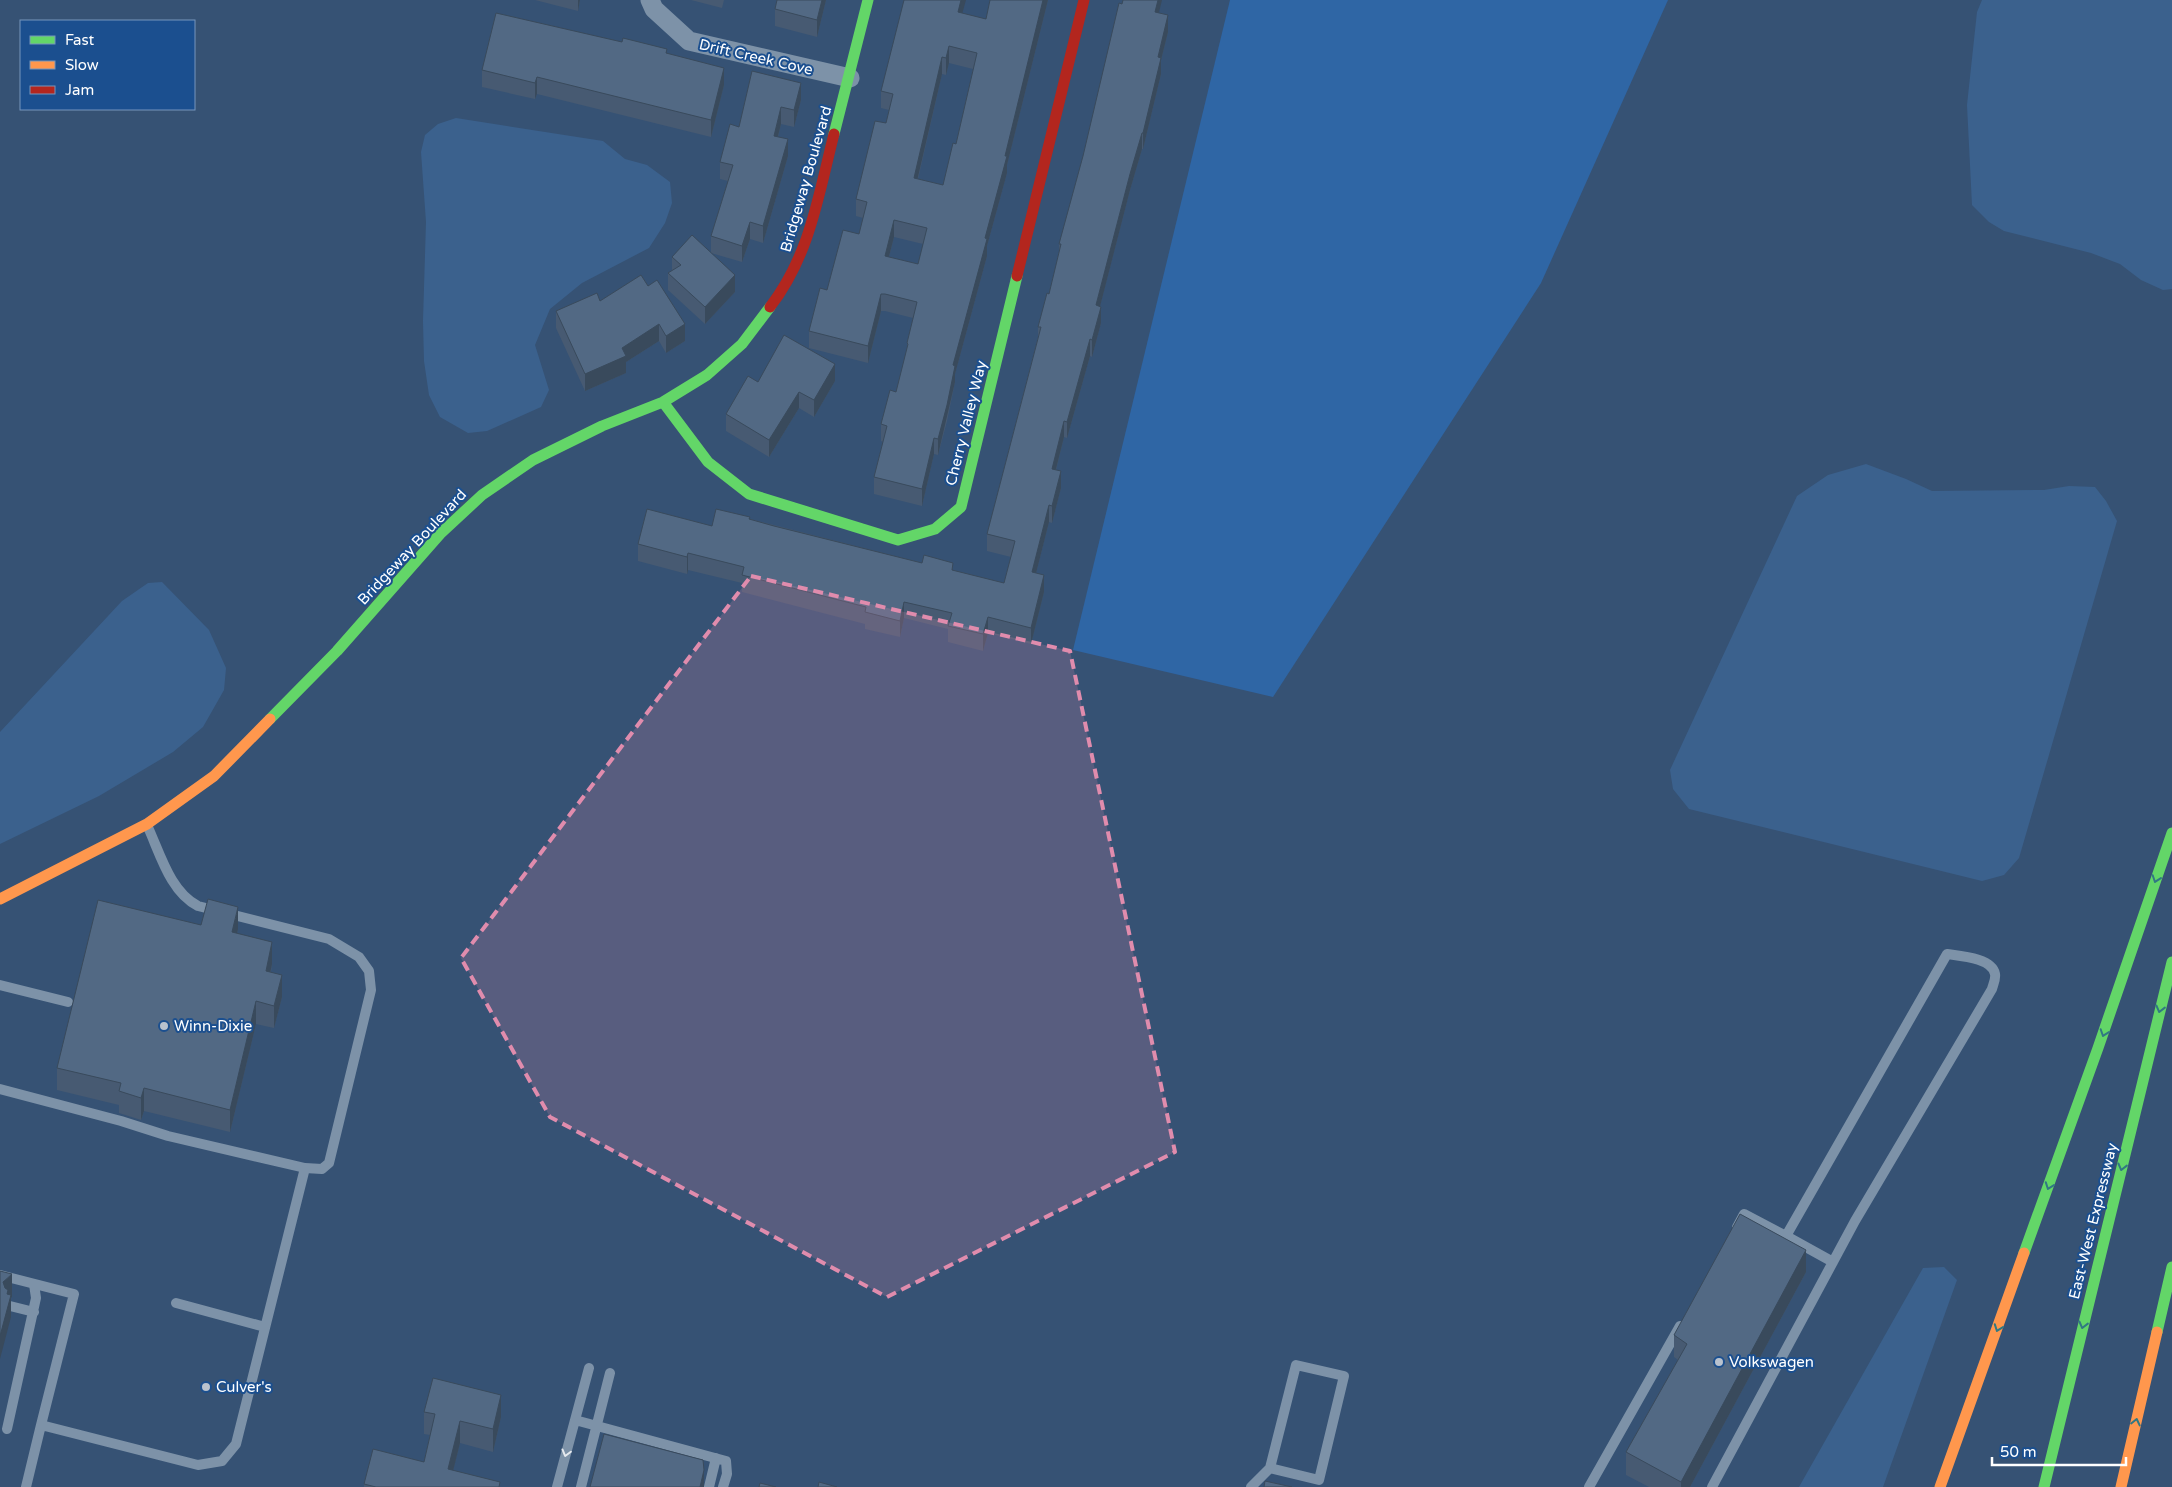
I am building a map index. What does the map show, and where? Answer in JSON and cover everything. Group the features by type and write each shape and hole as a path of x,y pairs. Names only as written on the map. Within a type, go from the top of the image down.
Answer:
{"main road":[{"name":"Bridgeway Boulevard","path":"0,899 146,824 214,776 337,651 440,534 482,494 533,460 602,426 663,402 707,374 742,344 793,274 807,241 850,78 868,0"},
{"name":"Cherry Valley Way","path":"663,402 708,462 749,494 898,540 935,529 961,507 1084,0"},
{"path":"1940,1487 2098,1048 2172,833"},
{"name":"East-West Expressway","path":"2044,1487 2172,962"},
{"path":"2121,1487 2172,1267"}],"street":[{"name":"Drift Creek Cove","path":"650,0 654,9 689,42 850,78"}],"lane":[{"path":"0,1089 121,1121 168,1136 305,1168 322,1169 329,1163 371,990 369,971 359,957 329,939 198,906 187,900 175,885 146,824"},
{"path":"1712,1487 1854,1221 1992,989 1996,976 1992,967 1976,958 1947,954 1786,1236"},
{"path":"0,985 68,1002"},
{"path":"41,1425 198,1465 222,1461 236,1444 305,1168"},
{"path":"1730,1240 1744,1214 1833,1262"},
{"path":"0,1275 74,1294 26,1487"},
{"path":"7,1429 34,1312 36,1298 34,1284"},
{"path":"176,1303 265,1327"},
{"path":"10,1306 34,1312"},
{"path":"1588,1487 1686,1316"},
{"path":"1251,1487 1270,1468 1296,1365 1344,1376 1319,1480 1270,1468"},
{"path":"557,1487 589,1368"},
{"path":"581,1487 610,1374"},
{"path":"575,1420 726,1461 727,1474 723,1487"},
{"path":"709,1487 716,1458"}],"highlighted area":[{"path":"751,576 1070,651 1175,1152 887,1297 550,1117 461,958"}],"shaded area":[{"path":"1230,0 1668,0 1541,283 1273,697 1073,650"},
{"path":"1982,0 2172,0 2172,289 2163,290 2141,280 2120,264 2091,253 2004,231 1989,222 1972,205 1967,105 1977,12"},
{"path":"456,118 603,141 625,159 647,165 670,182 672,203 665,223 649,248 582,283 550,309 535,345 549,390 541,407 487,431 468,433 440,417 429,395 424,361 423,321 426,222 421,152 425,135 438,124"},
{"path":"1866,464 1932,491 2044,490 2069,486 2095,487 2106,501 2117,521 2019,858 2004,875 1982,881 1689,809 1673,789 1670,770 1797,496 1828,475"},
{"path":"162,582 209,630 226,668 224,690 203,727 173,752 99,796 0,844 0,732 122,601 148,583"},
{"path":"1944,1267 1957,1280 1883,1487 1799,1487 1923,1268"}],"building":[{"path":"777,0 822,0 817,20 775,9"},
{"path":"904,0 961,0 958,12 986,19 990,0 1043,0 1005,156 1007,156 985,238 987,239 953,365 955,366 947,405 938,439 934,438 922,489 874,477 887,426 881,424 890,390 896,392 917,302 881,294 868,346 809,331 820,288 827,290 843,230 859,234 867,202 856,199 875,121 886,123 893,94 881,91","holes":["949,46 977,53 956,144 953,143 943,185 914,178 942,57 946,58","894,220 927,228 918,264 885,256"]},
{"path":"1123,0 1158,0 1155,12 1168,15 1158,57 1161,58 1143,133 1130,174 1096,305 1101,307 1067,422 1064,421 1052,469 1061,471 1052,506 1049,505 1032,572 1044,575 1031,628 988,617 983,634 948,626 952,613 904,602 900,621 865,612 866,607 742,575 744,567 688,553 687,557 638,544 647,509 712,526 716,509 750,517 749,519 774,526 922,563 924,555 953,563 952,570 1004,583 1015,541 987,534 1041,327 1038,327 1047,293 1049,294 1061,244 1059,244 1083,156 1119,3 1122,4"},
{"path":"496,13 622,42 623,38 667,49 666,53 724,68 711,120 537,77 535,83 482,70"},
{"path":"752,71 801,83 794,110 781,107 774,136 788,139 763,226 750,222 742,246 711,236 733,165 720,162 730,124 739,127"},
{"path":"692,235 735,275 705,307 668,273 681,265 672,257"},
{"path":"641,275 648,286 657,280 685,324 666,336 659,324 622,348 626,356 585,374 556,311 597,293 600,301"},
{"path":"784,335 835,364 814,400 799,392 769,440 726,414 748,376 758,382"},
{"name":"Winn-Dixie","path":"208,899 238,907 232,932 272,942 266,971 282,975 274,1006 256,1001 230,1110 144,1088 141,1098 119,1091 121,1083 57,1068 98,900 201,925"},
{"name":"Volkswagen","path":"1740,1214 1806,1250 1681,1482 1626,1452 1687,1344 1674,1335"},
{"path":"0,1271 12,1274 3,1282 8,1290 7,1294 11,1295 0,1336"},
{"path":"433,1378 501,1395 493,1429 460,1421 448,1469 500,1482 499,1487 376,1487 364,1484 373,1449 424,1462 435,1414 424,1412"},
{"path":"604,1434 703,1460 704,1470 700,1487 590,1487"},
{"path":"1265,1481 1292,1487 1264,1487"},
{"path":"819,1482 837,1487 818,1487"},
{"path":"760,1483 776,1487 759,1487"}],"traffic: fast":[{"path":"834,134 868,0"},
{"path":"663,402 708,462 749,494 898,540 935,529 961,507 1017,276"},
{"path":"270,719 337,651 440,534 482,495 533,460 602,426 663,402 707,375 742,344 770,307"},
{"path":"2024,1253 2098,1048 2172,833"},
{"path":"2044,1487 2172,962"},
{"path":"2157,1332 2172,1267"}],"traffic: slow":[{"path":"0,899 147,824 214,776 270,719"},
{"path":"1940,1487 2024,1253"},
{"path":"2121,1487 2157,1332"}],"traffic: jam":[{"path":"1017,276 1084,0"},
{"path":"770,307 784,287 804,246 834,134"}],"place":[{"name":"Winn-Dixie","path":"164,1026"},
{"name":"Volkswagen","path":"1719,1362"},
{"name":"Culver's","path":"206,1387"}]}
